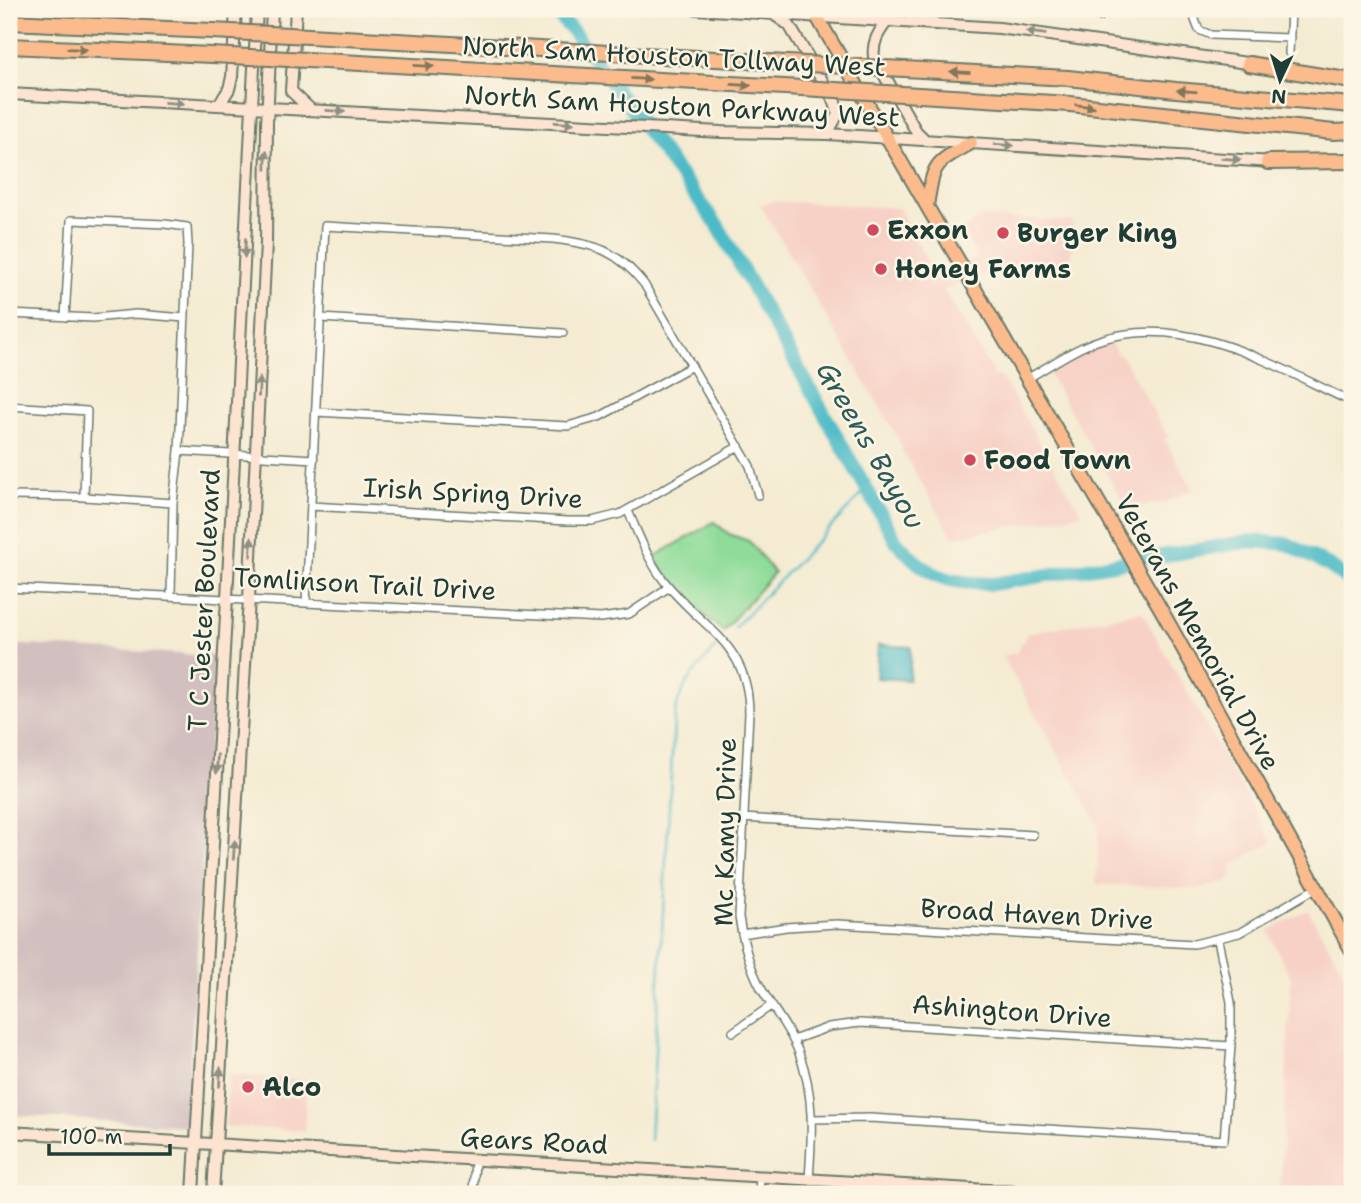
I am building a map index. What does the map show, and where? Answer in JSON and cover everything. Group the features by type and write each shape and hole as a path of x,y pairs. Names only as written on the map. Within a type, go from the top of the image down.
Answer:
{"highway":[{"name":"North Sam Houston Tollway West","path":"9,22 1068,78 1352,105"},
{"name":"North Sam Houston Tollway West","path":"9,46 307,60 1070,104 1334,132 1352,131"},
{"path":"1249,64 1352,81"},
{"name":"North Sam Houston Tollway West","path":"1334,132 1352,139"},
{"path":"1268,162 1352,164"}],"main road":[{"path":"219,105 229,89 232,77 236,9"},
{"name":"T C Jester Boulevard","path":"192,1194 205,1002 257,9"},
{"name":"T C Jester Boulevard","path":"213,1194 249,599 272,9"},
{"path":"296,9 290,91 311,110"},
{"path":"696,9 815,12 1011,29 1249,64 1352,75"},
{"name":"Veterans Memorial Drive","path":"815,12 1145,583 1352,951"},
{"path":"772,13 789,25 835,102 838,114 827,134"},
{"path":"889,19 879,31 873,47 874,57 916,131 925,140"},
{"name":"North Sam Houston Parkway West","path":"9,94 721,132 827,134 1268,162"},
{"path":"927,206 936,166 944,158 971,143"},
{"path":"242,317 262,318"},
{"path":"214,822 236,823"},
{"path":"205,1002 225,1003"},
{"name":"Gears Road","path":"9,1132 1056,1194"}],"street":[{"path":"1195,9 1199,30 1212,35 1290,38"},
{"path":"1289,53 1291,9"},
{"path":"65,317 71,220 187,227 171,595"},
{"path":"306,602 325,226 553,239 585,243 608,251 627,264 643,284 739,446 755,476 758,495"},
{"path":"9,314 93,318 136,314 185,318"},
{"path":"321,317 563,333"},
{"path":"1027,379 1100,339 1150,332 1224,344 1352,402"},
{"path":"316,412 568,426 599,418 692,366"},
{"path":"9,406 87,411 84,497"},
{"name":"Irish Spring Drive","path":"311,506 567,522 607,519 628,511 739,446"},
{"path":"179,451 314,459"},
{"path":"9,496 84,497 173,503"},
{"name":"Mc Kamy Drive","path":"628,511 651,562 669,587 724,640 745,677 749,713 738,897 742,934 752,969 793,1040 808,1084 812,1119 809,1180"},
{"name":"Tomlinson Trail Drive","path":"9,588 601,618 629,614 669,587"},
{"path":"743,818 1033,835"},
{"name":"Broad Haven Drive","path":"742,934 807,924 837,923 1186,944 1218,940 1240,933 1316,888"},
{"path":"812,1119 884,1119 1224,1140 1231,1046 1231,1002 1218,940"},
{"path":"733,1032 772,1005"},
{"name":"Ashington Drive","path":"793,1040 829,1027 860,1023 1231,1046"},
{"path":"473,1194 475,1160"},
{"path":"759,1194 760,1177"}],"shaded area":[{"path":"775,201 899,208 936,278 977,258 963,230 980,217 1073,221 1071,258 1061,263 1060,269 1000,268 944,290 994,375 1002,378 1082,514 953,537 903,452 897,436 760,205"},
{"path":"1111,341 1168,437 1164,439 1193,489 1167,502 1127,509 1047,371 1091,346"},
{"path":"1142,612 1272,842 1233,865 1231,880 1199,889 1096,884 1099,826 1002,656 1017,653 1027,633"},
{"path":"9,644 215,656 186,1126 9,1115"},
{"path":"1308,910 1352,986 1352,1194 1280,1194 1291,978 1268,931"},
{"path":"229,1075 307,1080 304,1131 225,1126"}],"green space":[{"path":"714,522 729,534 749,541 774,573 723,631 686,600 654,557"}],"water":[{"path":"878,645 911,647 909,680 876,678"}],"waterway":[{"name":"Greens Bayou","path":"552,9 572,30 718,226 896,541 928,571 949,580 993,584 1250,541 1288,544 1331,567 1352,584"},
{"path":"734,628 866,490"},
{"path":"650,1140 674,721 683,689 716,647"}],"place":[{"name":"Exxon","path":"873,230"},
{"name":"Burger King","path":"1003,233"},
{"name":"Honey Farms","path":"881,269"},
{"name":"Food Town","path":"970,460"},
{"name":"Alco","path":"248,1087"}]}
